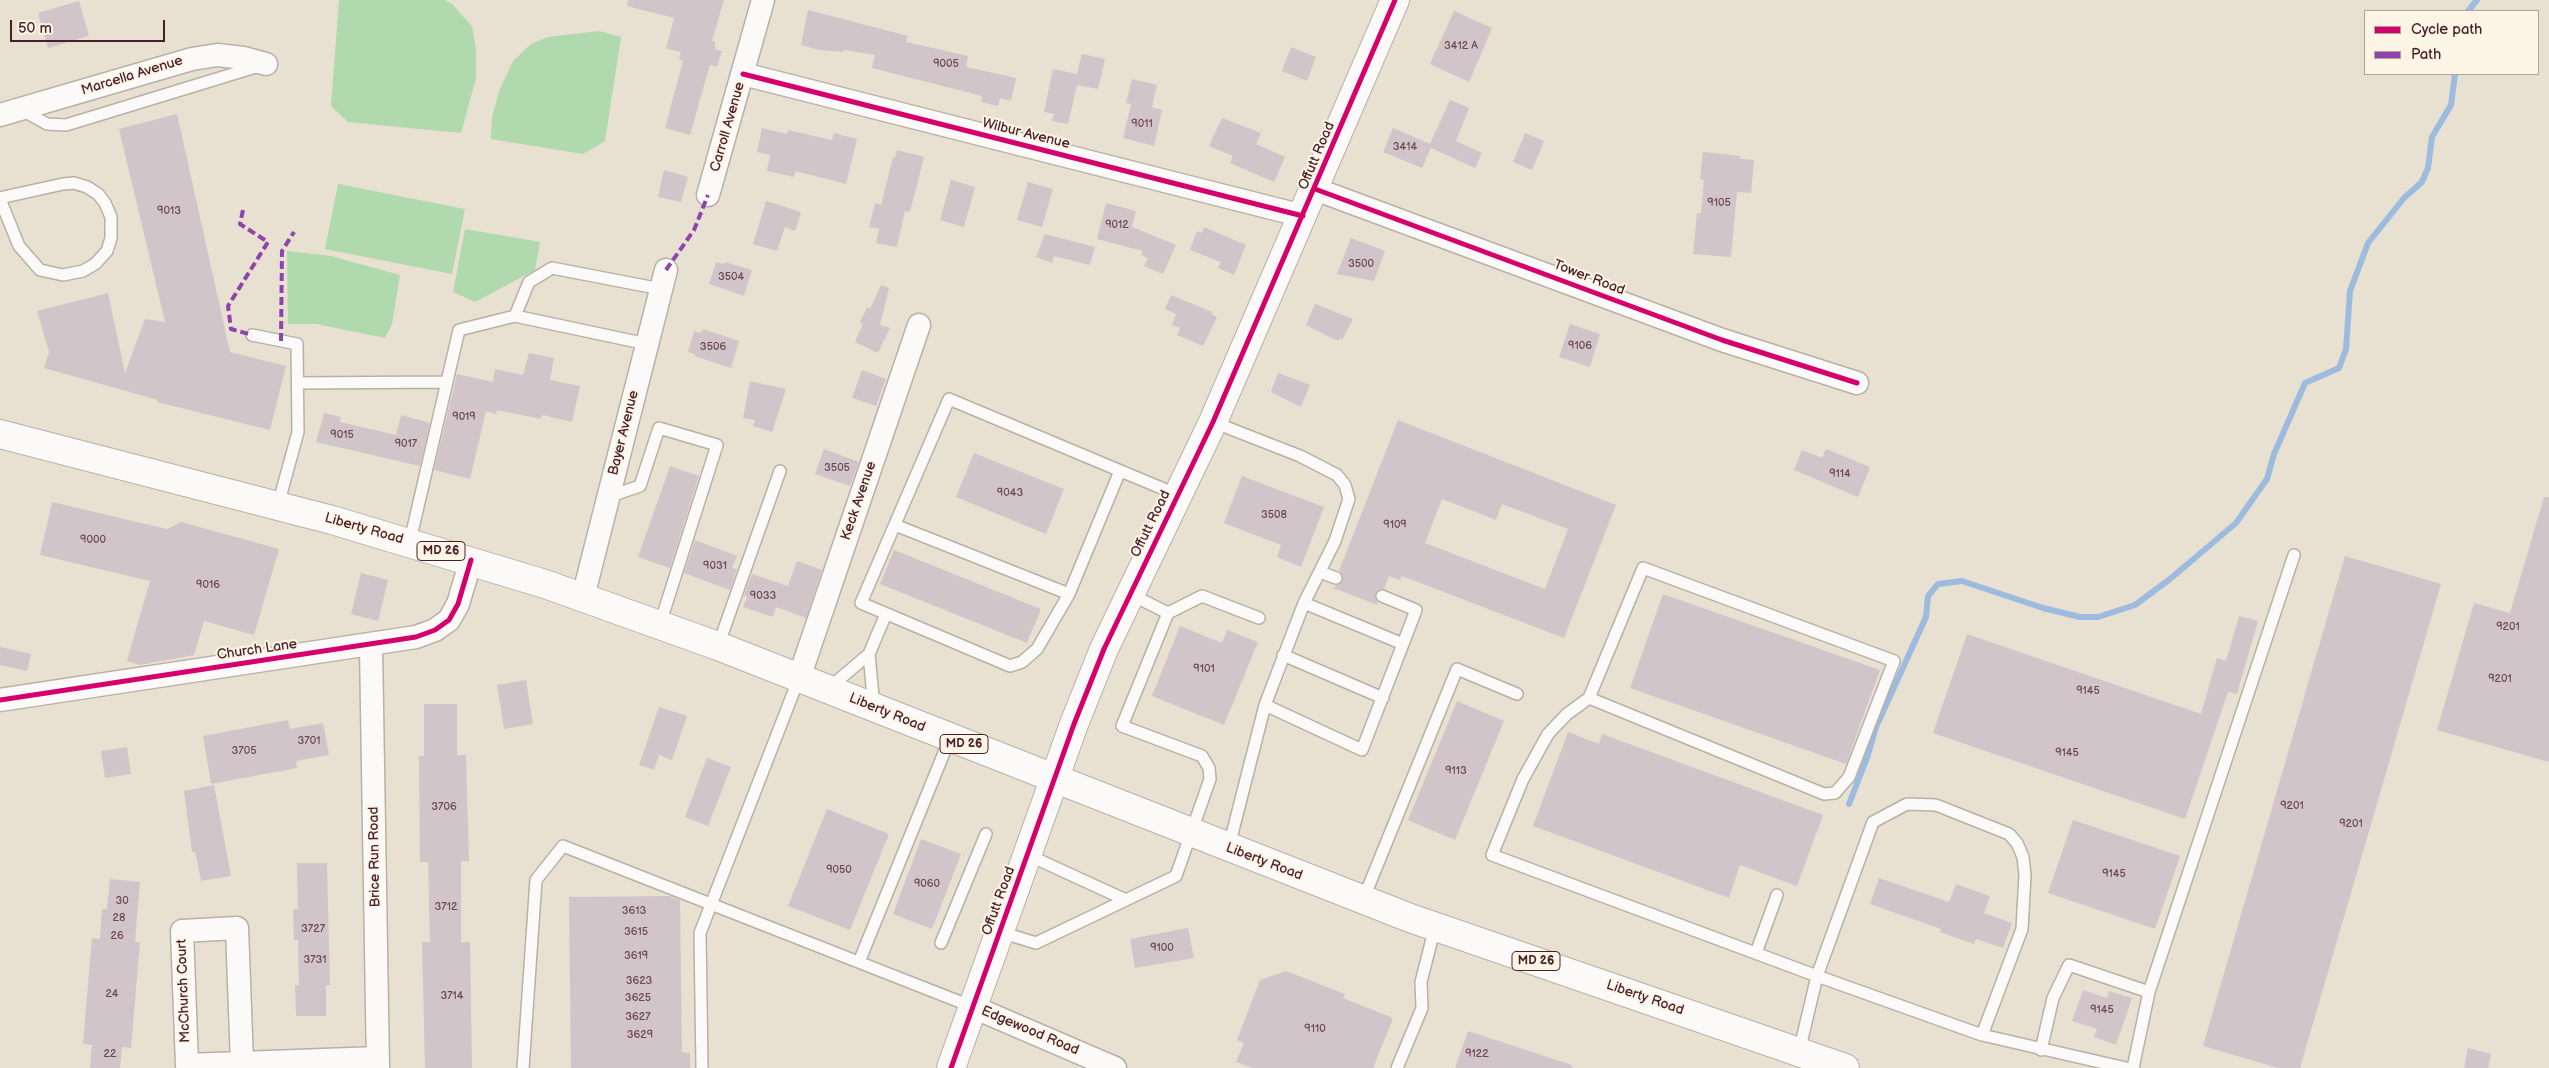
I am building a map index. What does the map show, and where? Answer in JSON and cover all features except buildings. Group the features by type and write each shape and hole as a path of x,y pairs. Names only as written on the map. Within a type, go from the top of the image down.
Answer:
{"main road":[{"name":"Offutt Road","path":"951,1068 1080,707 1130,594 1213,422 1395,0"},
{"name":"Liberty Road","path":"0,434 278,505 410,541 583,597 718,646 1055,780 1435,927 1845,1068"}],"street":[{"name":"Carroll Avenue","path":"708,195 763,0"},
{"name":"Marcella Avenue","path":"10,112 192,59 217,55 244,58 266,64"},
{"name":"Wilbur Avenue","path":"743,74 1303,216"},
{"name":"Tower Road","path":"1315,189 1722,340 1857,383"},
{"name":"Bayer Avenue","path":"583,597 664,279"},
{"name":"Keck Avenue","path":"800,678 919,325"},
{"name":"Church Lane","path":"0,700 416,638 435,630 449,620 458,604 471,560"},
{"name":"Brice Run Road","path":"371,646 378,1063"},
{"name":"McChurch Court","path":"242,1063 237,928 182,931 187,1065 378,1063"},
{"name":"Edgewood Road","path":"973,1007 1115,1068"}],"lane":[{"path":"74,183 86,187 106,204 111,217 112,228 107,251 95,264 63,276 53,275 40,270 18,246 0,198 63,184 74,183"},
{"path":"515,316 529,282 552,268 664,279"},
{"path":"410,541 459,330 515,316 647,344"},
{"path":"252,335 297,344 298,432 278,505"},
{"path":"298,383 447,382"},
{"path":"1120,471 1069,594 1030,658 1010,666 862,603 948,399 1178,495"},
{"path":"1213,422 1300,456 1337,475 1345,485 1349,499 1335,541 1304,603 1265,705 1229,848"},
{"path":"608,497 640,486 659,428 718,445 660,624"},
{"path":"718,646 780,471"},
{"path":"895,525 1069,594"},
{"path":"2133,1068 2149,992 2294,555"},
{"path":"1589,698 1777,777 1824,794 1835,793 1849,777 1894,661 1644,568 1589,698 1567,714 1548,734 1523,779 1492,855 1817,976 1982,1035 2126,1068"},
{"path":"1320,572 1336,578"},
{"path":"1130,594 1168,613"},
{"path":"1000,932 1036,943 1176,876 1210,780 1210,768 1202,756 1122,726 1168,613 1202,596 1259,618"},
{"path":"1265,705 1362,750 1416,610 1382,596"},
{"path":"1304,603 1403,644"},
{"path":"828,689 869,654 886,614"},
{"path":"869,654 874,708"},
{"path":"1283,655 1383,698"},
{"path":"1363,900 1457,669 1516,694"},
{"path":"702,1068 700,933 800,678"},
{"path":"859,962 950,738"},
{"path":"1799,1052 1817,976 1873,822 1884,814 1907,804 1936,805 2009,834 2018,843 2025,875 2022,929 1982,1035"},
{"path":"941,943 986,834"},
{"path":"523,1068 536,880 564,846 973,1007"},
{"path":"1028,855 1126,900"},
{"path":"1756,953 1777,895"},
{"path":"1398,1068 1422,1008 1421,982 1435,927"},
{"path":"2041,1050 2053,998 2069,965 2149,992"}],"green space":[{"path":"339,0 445,0 452,4 472,26 476,49 476,78 461,133 348,122 331,106"},
{"path":"599,31 621,37 605,141 583,154 491,139 492,117 500,89 513,61 531,44 548,37"},
{"path":"338,184 465,209 452,274 325,249"},
{"path":"465,229 540,242 535,270 475,302 453,292"},
{"path":"287,251 331,256 400,275 392,324 385,338 316,324 288,324"}],"waterway":[{"path":"2469,10 2477,0"},
{"path":"1849,804 1867,758 1876,727 1926,617 1928,596 1938,584 1962,581 2043,608 2080,617 2098,617 2135,605 2170,579 2236,523 2267,479 2274,454 2305,383 2339,368 2346,349 2350,291 2368,243 2404,198 2422,182 2428,168 2432,137 2451,105 2455,75"}],"marked path":[{"path":"666,270 694,230 708,195"},
{"path":"243,210 240,224 268,242 228,306 231,329 252,335"},
{"path":"281,341 282,251 294,232"}],"cycle path":[{"path":"951,1068 1074,724 1104,649 1213,422 1395,0"},
{"path":"743,74 1303,216"},
{"path":"1315,189 1722,340 1857,383"},
{"path":"0,700 416,637 435,630 449,620 458,604 471,560"}]}
